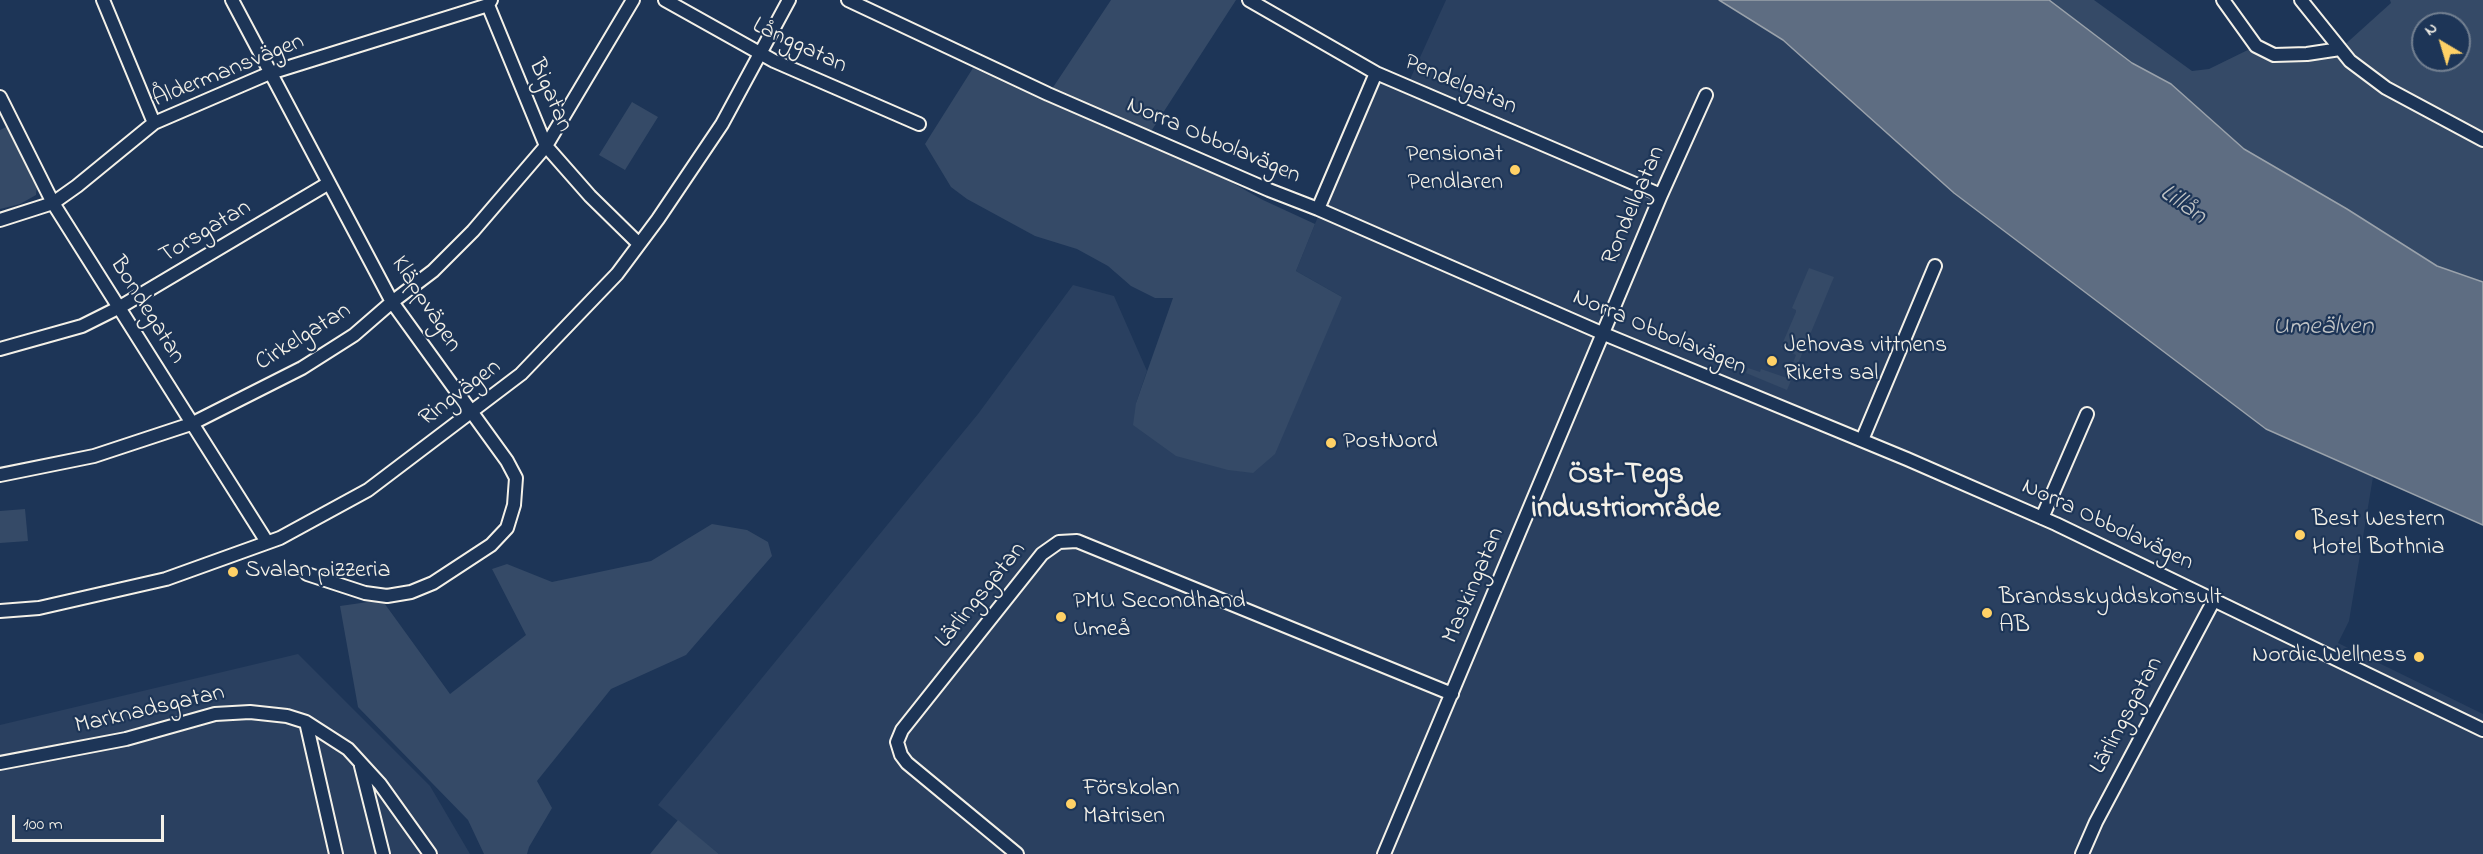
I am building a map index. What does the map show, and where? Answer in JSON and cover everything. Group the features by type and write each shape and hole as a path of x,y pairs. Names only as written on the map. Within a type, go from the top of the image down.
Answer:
{"street":[{"path":"103,0 154,123"},
{"name":"Kläppvägen","path":"232,0 392,302 507,460 516,478 514,505 507,528 490,545 433,583 387,596 365,592 307,574"},
{"name":"Cirkelgatan","path":"0,475 94,456 191,424 302,368 354,335 433,271 465,239 546,146 633,0"},
{"name":"Långgatan","path":"665,0 760,54 919,124"},
{"name":"Ringvägen","path":"0,611 39,608 166,579 280,538 368,490 521,374 617,274 639,244 722,124 789,0"},
{"name":"Norra Obbolavägen","path":"848,0 1048,94 1269,190 2042,518 2483,730"},
{"name":"Pendelgatan","path":"1249,0 1376,73 1661,195"},
{"path":"2223,0 2256,46 2274,55 2340,50"},
{"path":"2301,0 2350,61 2386,88 2483,140"},
{"name":"Åldermansvägen","path":"0,220 53,202 77,186 154,123 270,73 490,3"},
{"name":"Bigatan","path":"490,3 546,146 590,196 639,244"},
{"path":"1318,209 1376,73"},
{"name":"Rondellgatan","path":"1604,334 1661,195 1706,95"},
{"name":"Bondegatan","path":"0,97 53,202 267,542"},
{"name":"Torsgatan","path":"0,349 82,326 120,308 329,183"},
{"path":"1862,440 1935,266"},
{"name":"Maskingatan","path":"1384,854 1604,334"},
{"path":"2042,518 2087,414"},
{"name":"Lärlingsgatan","path":"1017,854 907,762 901,755 897,742 902,730 1035,564 1050,547 1059,542 1077,541 1452,694"},
{"name":"Lärlingsgatan","path":"2082,854 2096,822 2214,600"},
{"name":"Marknadsgatan","path":"0,763 126,740 232,712 267,713 306,722 348,749 380,784 430,854"},
{"path":"306,722 336,854"},
{"path":"360,762 383,854"}],"shaded area":[{"path":"1111,0 1236,0 1148,136 1263,200 1315,224 1296,271 1342,297 1275,454 1253,473 1228,470 1176,456 1133,425 1136,403 1173,298 1155,298 1131,286 1108,266 1077,249 1035,236 967,199 951,187 925,144 973,68 1044,101"},
{"path":"1446,0 1719,0 1783,40 1954,193 2266,429 2373,477 2349,621 2338,643 2483,714 2483,854 719,854 658,805 978,414 1073,285 1114,296 1147,371 1136,403 1342,297 1296,271 1376,73 1407,86"},
{"path":"2049,0 2094,0 2192,71 2209,69 2256,46 2274,55 2340,49 2391,3 2390,0 2483,0 2483,282 2437,266 2347,209 2244,149 2171,84 2133,63"},
{"path":"632,102 658,117 625,170 599,155"},
{"path":"6,127 37,185 36,195 20,204 0,209 0,130"},
{"path":"1809,268 1834,277 1787,390 1746,373 1748,368 1760,372 1761,369 1787,378 1796,355 1781,347 1796,312 1792,308"},
{"path":"25,509 28,541 0,543 0,511"},
{"path":"712,524 747,530 768,542 772,556 686,655 611,689 537,781 552,808 527,854 484,854 468,820 358,707 340,606 382,600 450,694 526,635 492,569 507,564 552,582 651,561"},
{"path":"298,654 430,786 470,854 0,854 0,725"},
{"path":"678,820 719,854 650,854"}],"water":[{"name":"Umeälven","path":"1719,0 2049,0 2132,63 2171,84 2244,149 2347,209 2437,266 2483,282 2483,525 2266,429 1954,193 1783,40"}],"place":[{"name":"Pensionat Pendlaren","path":"1515,170"},
{"name":"Jehovas vittnens Rikets sal","path":"1772,361"},
{"name":"PostNord","path":"1331,443"},
{"name":"Best Western Hotel Bothnia","path":"2300,535"},
{"name":"Svalan pizzeria","path":"233,572"},
{"name":"Brandsskyddskonsult AB","path":"1987,613"},
{"name":"PMU Secondhand Umeå","path":"1061,617"},
{"name":"Nordic Wellness","path":"2419,657"},
{"name":"Förskolan Matrisen","path":"1071,804"}],"district":[{"name":"Öst-Tegs industriområde","path":"1626,494"}],"water label":[{"name":"Lillån","path":"2182,206"}]}
